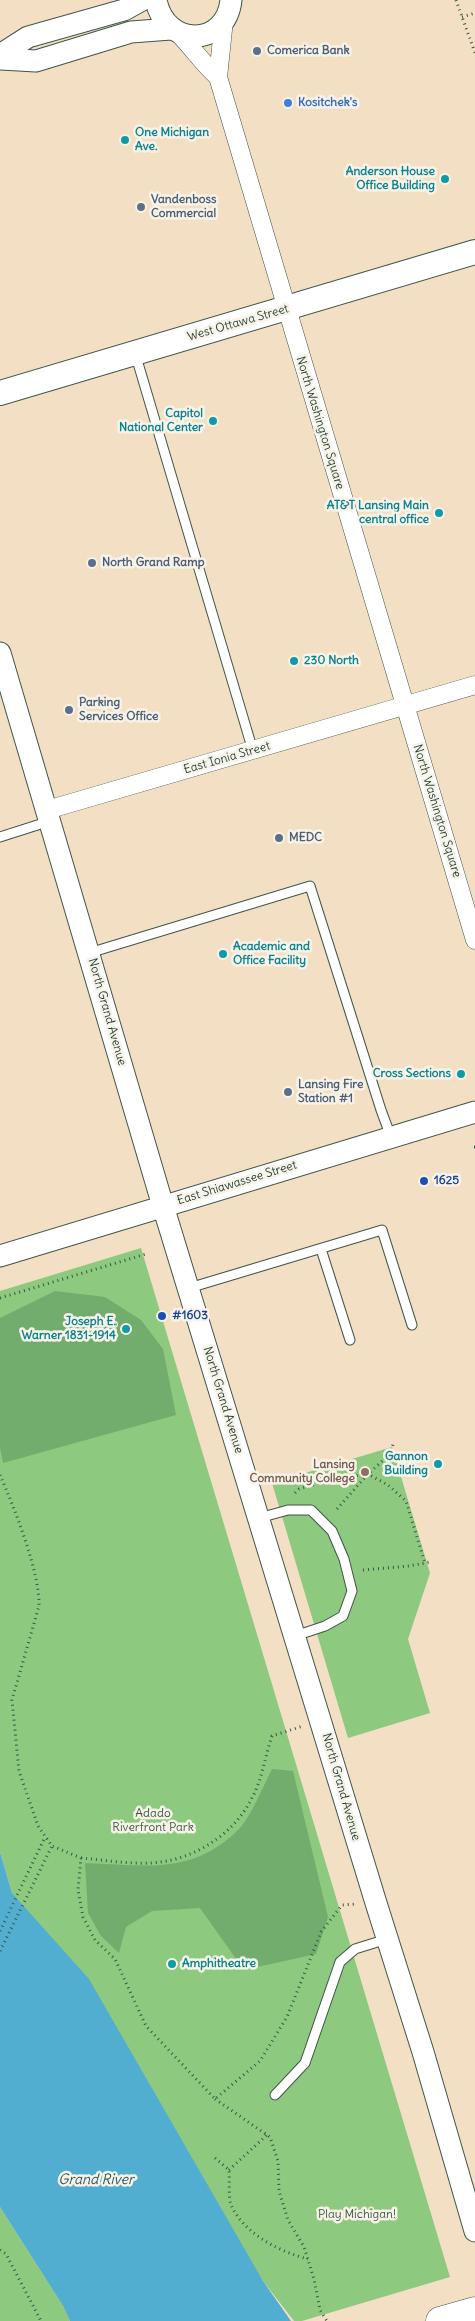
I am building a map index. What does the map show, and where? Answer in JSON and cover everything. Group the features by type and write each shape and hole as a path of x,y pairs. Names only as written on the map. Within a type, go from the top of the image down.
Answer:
{"main road":[{"name":"West Ottawa Street","path":"0,393 475,252"},
{"path":"440,2321 475,2311"}],"street":[{"path":"0,55 28,37 124,10 142,0"},
{"path":"156,0 158,11 191,46 203,64 218,77"},
{"path":"0,59 36,61 131,32 174,30 187,36 202,35 217,28 228,11 246,0"},
{"path":"218,77 228,11"},
{"name":"North Washington Square","path":"218,77 475,940"},
{"name":"North Grand Avenue","path":"0,654 163,1206 423,2052 475,2231"},
{"name":"East Ionia Street","path":"49,816 253,751 475,685"},
{"name":"East Shiawassee Street","path":"0,1256 475,1112"}],"lane":[{"path":"135,353 253,751"},
{"path":"0,837 49,816"},
{"path":"89,953 310,886 391,1137"},
{"path":"189,1288 382,1230 412,1325"},
{"path":"321,1249 350,1340"},
{"path":"259,1518 288,1510 310,1510 332,1531 344,1559 352,1591 343,1616 325,1626 296,1636"},
{"path":"275,2094 305,2063 340,1962 356,1949 387,1939"}],"path":[{"path":"456,0 475,53"},
{"path":"462,17 475,13"},
{"path":"0,1298 146,1254"},
{"path":"337,1509 368,1474 389,1455 394,1442"},
{"path":"0,1474 24,1538 40,1594 39,1606 12,1700 19,1771 38,1826 52,1846 81,1858 151,1863 181,1858 210,1845 235,1825 253,1798 272,1736 308,1725"},
{"path":"294,1493 299,1489 330,1480 368,1474 388,1485 406,1501 425,1563"},
{"path":"363,1570 430,1562"},
{"path":"0,1931 45,1836"},
{"path":"0,1951 52,1846"},
{"path":"81,1858 78,1890 83,1917 95,1940 114,1959 146,2026 215,2099 270,2137 278,2161 279,2191 288,2220 304,2247 320,2310 327,2321"},
{"path":"215,2099 260,2061 287,2018 321,1932 342,1904 376,1903"},
{"path":"229,2170 267,2135"},
{"path":"215,2158 229,2170 231,2204 249,2230 281,2250 308,2259"},
{"path":"0,2250 6,2254 41,2321"}],"green space":[{"name":"Adado Riverfront Park","path":"141,1248 450,2277 302,2321 294,2321 263,2281 12,1893 0,1852 0,1291"},
{"path":"55,1291 105,1297 141,1320 163,1349 176,1415 3,1463 0,1448 0,1318"},
{"path":"392,1447 430,1573 408,1639 430,1713 348,1738 272,1483"},
{"path":"272,1769 293,1771 328,1917 316,1954 244,1970 200,1908 152,1911 126,1927 119,1953 101,1936 88,1913 85,1863 148,1866 185,1861 204,1854 221,1844 243,1824"},
{"path":"0,2207 63,2306 70,2321 0,2321"}],"water":[{"name":"Grand River","path":"0,1852 12,1893 89,1979 263,2281 291,2321 70,2321 63,2306 0,2207"}],"place":[{"name":"Comerica Bank","path":"257,51"},
{"name":"Kositchek's","path":"288,103"},
{"name":"One Michigan Ave.","path":"125,140"},
{"name":"Anderson House Office Building","path":"445,179"},
{"name":"Vandenboss Commercial","path":"141,207"},
{"name":"Capitol National Center","path":"213,421"},
{"name":"AT&T Lansing Main central office","path":"439,513"},
{"name":"North Grand Ramp","path":"92,563"},
{"name":"230 North","path":"294,661"},
{"name":"Parking Services Office","path":"69,710"},
{"name":"MEDC","path":"279,838"},
{"name":"Academic and Office Facility","path":"223,954"},
{"name":"Cross Sections","path":"461,1074"},
{"name":"Lansing Fire Station #1","path":"288,1092"},
{"name":"1625","path":"424,1181"},
{"name":"#1603","path":"162,1316"},
{"name":"Joseph E. Warner 1831-1914","path":"126,1329"},
{"name":"Gannon Building","path":"438,1464"},
{"name":"Lansing Community College","path":"365,1472"},
{"name":"Amphitheatre","path":"172,1964"}],"park label":[{"name":"Play Michigan!","path":"357,2215"}]}
